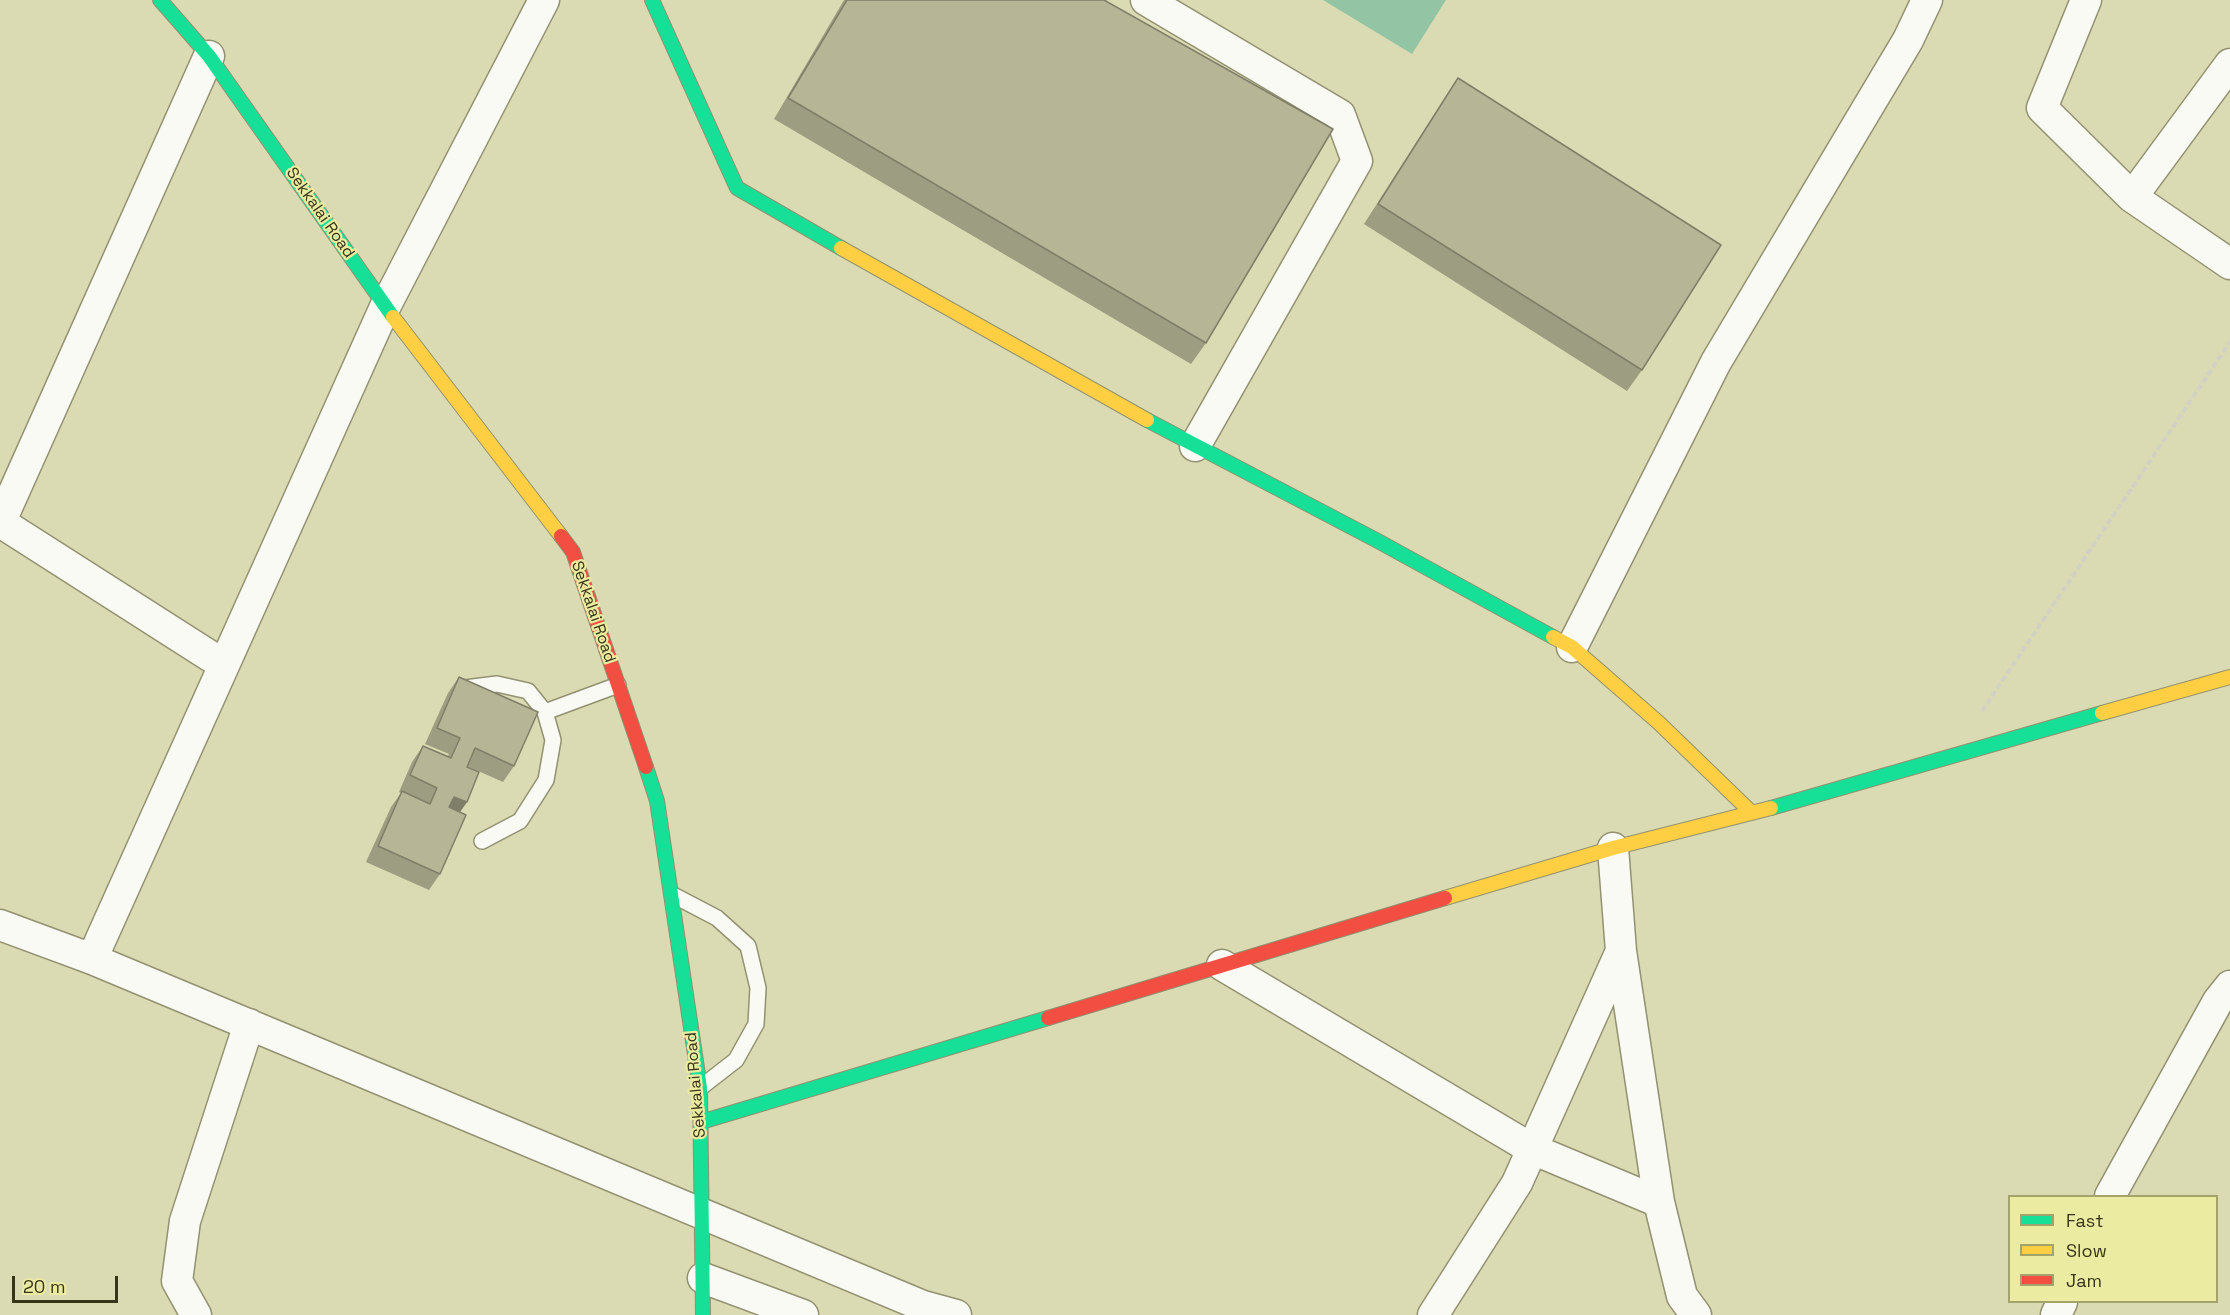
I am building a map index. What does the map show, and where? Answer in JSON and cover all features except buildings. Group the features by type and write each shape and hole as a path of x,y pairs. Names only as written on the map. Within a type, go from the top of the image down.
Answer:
{"street":[{"name":"Sekkalai Road","path":"160,0 208,57 385,307 573,552 657,801 700,1088 703,1315"},
{"path":"92,959 385,307 544,0"},
{"path":"652,0 737,188 1102,397 1376,540 1572,647 1659,723 1752,813"},
{"path":"1146,0 1340,115 1357,161 1195,446"},
{"path":"1572,647 1716,362 1908,40 1927,0"},
{"path":"2086,0 2042,108 2132,197 2230,264"},
{"path":"208,57 0,523 224,665"},
{"path":"2132,197 2230,64"},
{"path":"701,1122 1613,848 1752,813 2230,677"},
{"path":"1613,848 1621,951 1659,1202 1682,1296 1696,1315"},
{"path":"0,925 92,959 702,1212 928,1311 956,1315"},
{"path":"1433,1315 1517,1183 1621,951"},
{"path":"1222,965 1532,1149 1659,1202"},
{"path":"2111,1195 2226,998"},
{"path":"196,1315 177,1281 185,1221 249,1024"},
{"path":"703,1278 804,1315"}],"lane":[{"path":"465,688 497,684 528,691 545,712 553,740 546,780 520,821 483,841"},
{"path":"545,712 618,685"},
{"path":"672,894 717,918 748,946 758,988 756,1024 736,1060 700,1088"}],"path":[{"path":"1952,756 2230,342"}],"shaded area":[{"path":"1323,0 1446,0 1412,54"}],"traffic: fast":[{"path":"160,0 209,56 393,317"},
{"path":"652,0 737,188 841,248"},
{"path":"1147,420 1376,540 1553,637"},
{"path":"1771,808 2102,713"},
{"path":"646,767 657,801 700,1088 703,1315"},
{"path":"701,1122 1048,1018"}],"traffic: slow":[{"path":"841,248 1147,420"},
{"path":"393,317 561,536"},
{"path":"1553,637 1572,647 1659,723 1752,813"},
{"path":"2102,713 2230,677"},
{"path":"1445,898 1613,848 1771,808"}],"traffic: jam":[{"path":"561,536 573,552 646,767"},
{"path":"1048,1018 1445,898"}]}
